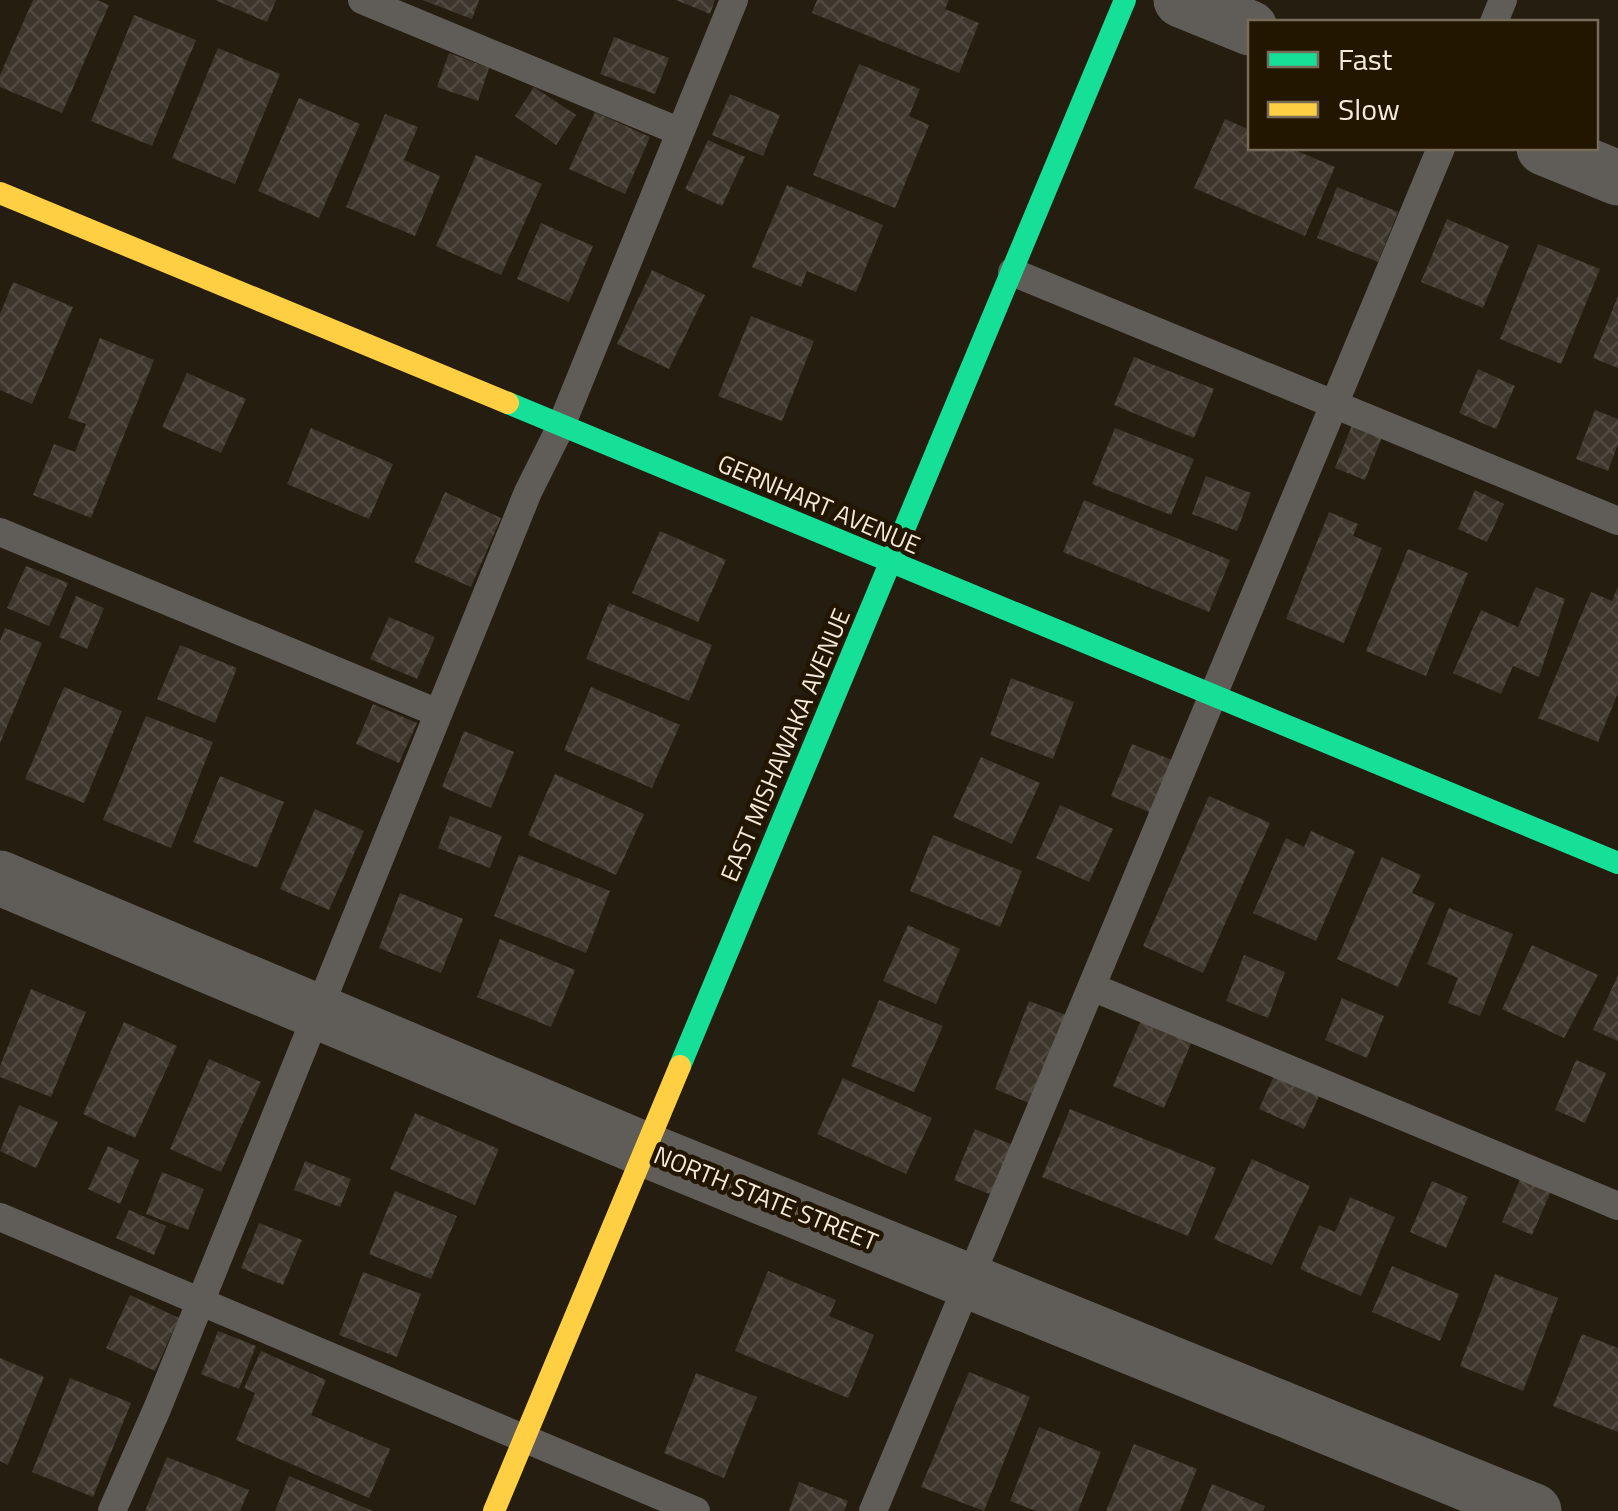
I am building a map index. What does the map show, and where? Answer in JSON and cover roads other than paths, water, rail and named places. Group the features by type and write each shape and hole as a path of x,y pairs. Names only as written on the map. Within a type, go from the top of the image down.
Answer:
{"street":[{"name":"EAST MISHAWAKA AVENUE","path":"494,1511 1125,0"},
{"path":"1182,0 1248,27"},
{"path":"1549,150 1618,178"},
{"name":"GERNHART AVENUE","path":"0,193 1618,863"},
{"name":"NORTH STATE STREET","path":"0,878 646,1150 1534,1511"}],"lane":[{"path":"362,0 678,132"},
{"path":"112,1511 157,1409 528,492 561,426 734,0"},
{"path":"874,1511 1441,150"},
{"path":"1012,272 1618,521"},
{"path":"0,532 438,713"},
{"path":"1092,986 1618,1206"},
{"path":"0,1217 696,1511"}]}
